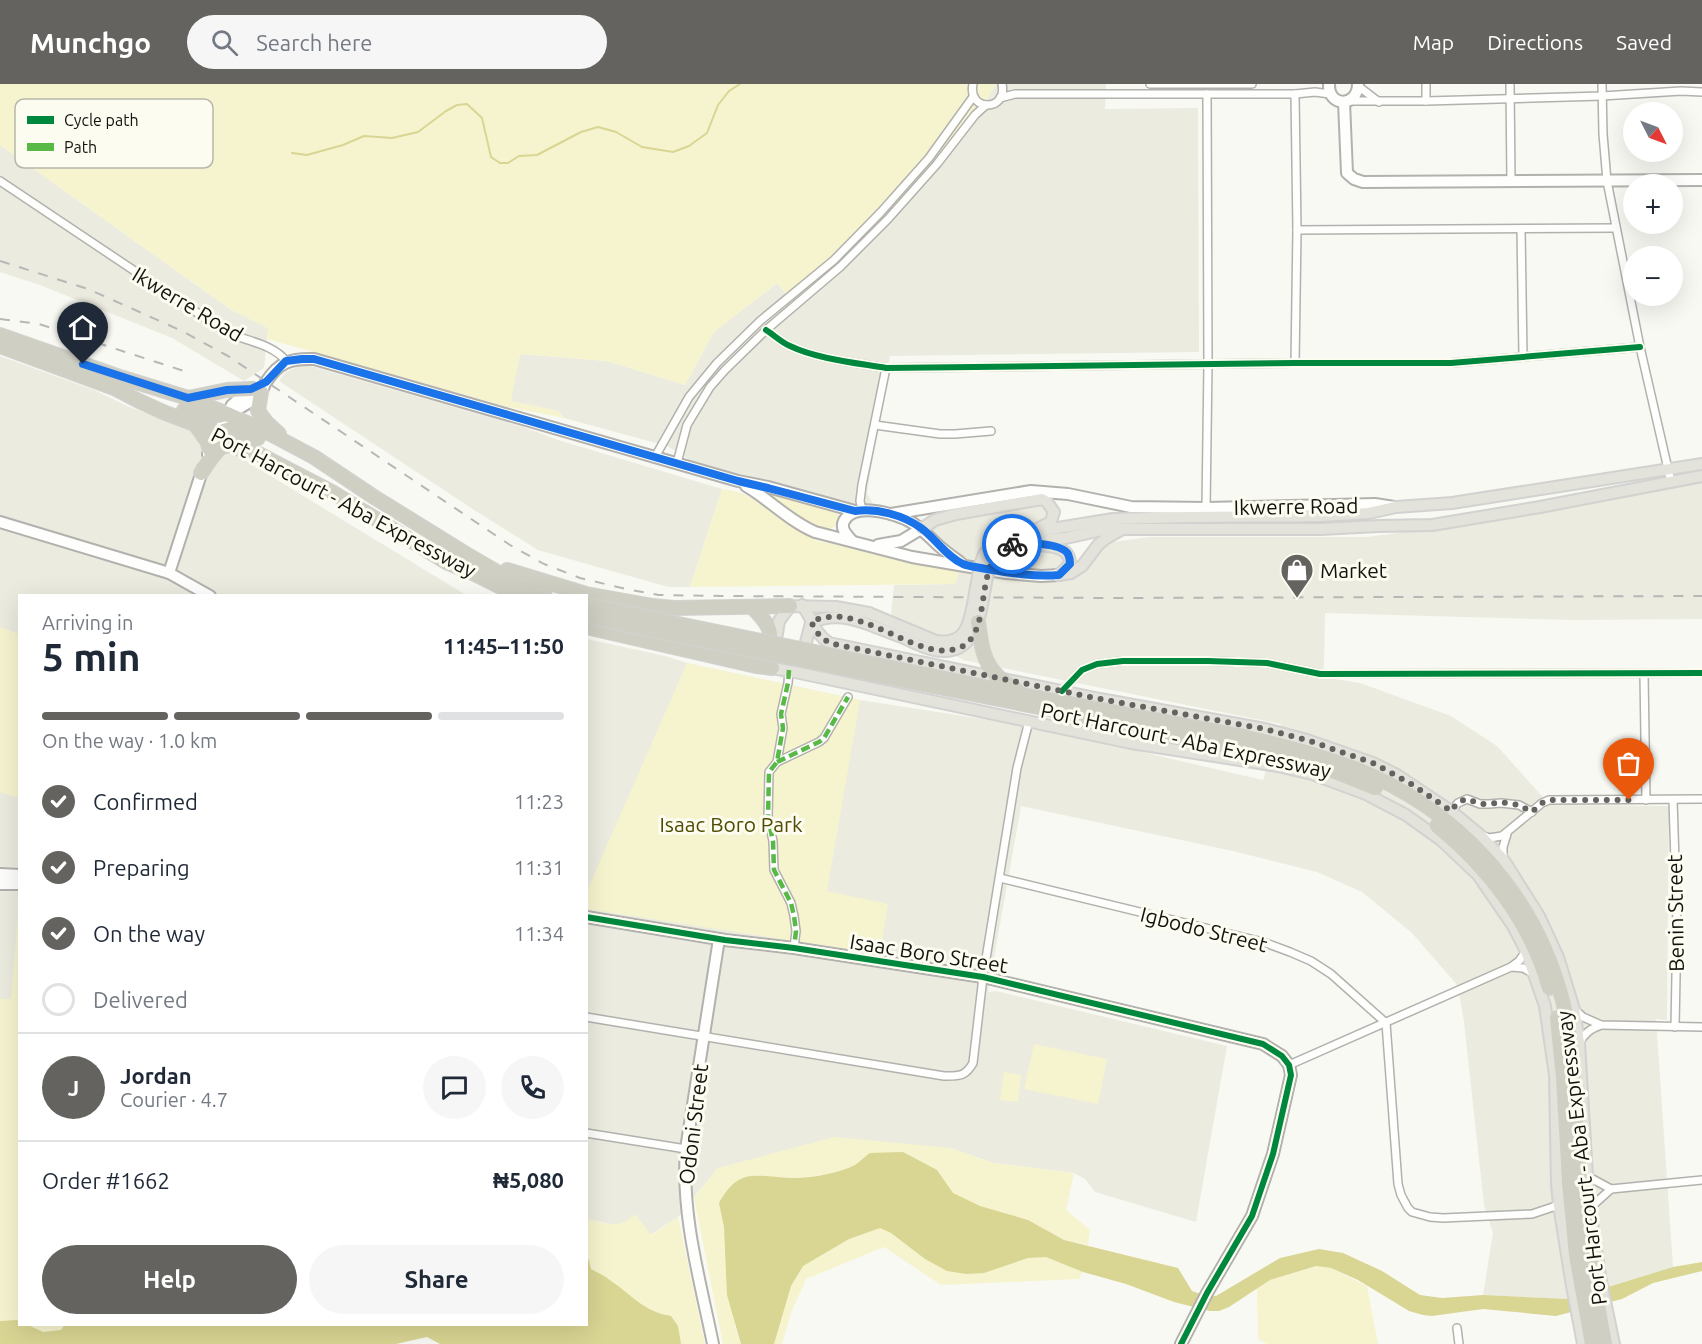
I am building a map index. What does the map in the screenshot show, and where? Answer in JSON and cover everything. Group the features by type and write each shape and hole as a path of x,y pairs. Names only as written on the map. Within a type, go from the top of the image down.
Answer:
{"highway":[{"name":"Port Harcourt - Aba Expressway","path":"0,335 188,398 290,444 471,557 541,594"},
{"name":"Port Harcourt - Aba Expressway","path":"0,346 114,388 145,404 218,433 332,492 446,562 515,594"},
{"path":"188,398 227,390 259,387 258,411 267,423 290,444"},
{"path":"114,388 137,393 203,416 216,417 227,414"},
{"path":"194,423 207,441 210,450"},
{"path":"218,433 233,428 314,457"},
{"path":"201,473 217,452 225,446 229,445 265,457"},
{"path":"471,557 575,591 653,606 674,608 796,606"},
{"path":"446,562 501,594"},
{"path":"753,607 770,630 771,639 761,661 756,666"},
{"name":"Port Harcourt - Aba Expressway","path":"588,614 1033,691 1245,743 1315,764 1368,784 1422,815 1452,838 1474,859 1505,897 1532,943 1547,980 1568,1063 1579,1178 1605,1344"},
{"name":"Port Harcourt - Aba Expressway","path":"588,614 937,688 1245,743"},
{"path":"588,614 756,666 772,668"},
{"path":"978,622 981,646 992,672 1003,681 1033,691"},
{"name":"Port Harcourt - Aba Expressway","path":"1579,1178 1576,1255 1592,1344"}],"main road":[{"name":"Ikwerre Road","path":"1396,507 1452,503 1702,464"},
{"name":"Ikwerre Road","path":"1025,538 1066,538 1106,529 1127,528 1321,530 1432,525 1702,476"},
{"path":"921,529 935,520 956,514 1042,499 1053,508 1054,518 1052,522 1025,538"},
{"path":"1278,506 1287,515"},
{"path":"1396,507 1369,513 1321,516 1113,519 1001,543 984,554 969,623 957,639 947,642 936,641 836,607 796,606 778,621 772,668 1131,743 1289,769 1312,774 1366,794 1421,824 1460,857 1496,898 1526,951 1568,1063"},
{"path":"1321,516 1321,530"},
{"path":"1059,575 1071,573 1082,566 1105,539 1127,528"},
{"path":"1025,538 1068,552 1070,564 1059,575"},
{"path":"811,622 829,616 851,619 867,618 929,649 938,651 954,649 966,644 971,638 978,622 991,564 1001,543"},
{"path":"796,606 809,614 819,635 829,643 1033,691 1062,691 1265,729 1307,740 1381,767 1451,811 1480,835 1503,859 1527,896 1548,935 1574,1009 1557,1184 1583,1344"},
{"path":"792,671 800,663 811,622"},
{"path":"1029,721 1033,691"},
{"path":"1579,1178 1591,1207 1601,1282 1614,1344"}],"street":[{"path":"973,84 974,97 978,102 986,105 993,104 1000,98 1003,93 1002,84"},
{"path":"1150,84 1252,84"},
{"path":"1426,84 1426,101"},
{"path":"1510,84 1511,181"},
{"path":"1602,84 1607,181 1640,346 1671,482"},
{"path":"1346,101 1356,95 1358,85 1378,102"},
{"path":"1000,98 1015,94 1295,94 1329,89 1335,99 1378,102 1602,96 1681,88 1702,92"},
{"path":"1206,508 1207,94"},
{"path":"1295,94 1297,230 1295,363"},
{"path":"655,457 689,397 717,363 760,321 834,260 881,212 929,158 974,97"},
{"path":"1346,101 1347,172 1354,179 1363,182 1702,180"},
{"path":"677,463 687,425 710,387 738,355 840,267 888,219 937,164 975,115 986,105"},
{"name":"Ikwerre Road","path":"0,182 226,332 268,348 286,361 314,359 738,481 841,508 891,514 908,520 921,529 948,554 964,565"},
{"path":"1521,228 1523,356"},
{"path":"1297,230 1616,228"},
{"path":"766,330 788,345 805,351 886,368 1451,363 1640,346"},
{"path":"169,573 201,473 227,414 232,405 259,387 286,361"},
{"path":"852,541 846,535 843,524 849,514 859,511 862,485 886,368"},
{"path":"875,425 940,434 991,431"},
{"name":"Ikwerre Road","path":"738,481 757,492 803,527 815,532 912,557 1006,573 1059,575"},
{"path":"841,508 851,504 862,485"},
{"name":"Ikwerre Road","path":"891,514 1031,491 1068,494 1131,507 1206,508 1375,504 1396,507"},
{"path":"0,522 169,573 206,594"},
{"path":"869,545 901,541 921,529"},
{"path":"1062,691 1082,670 1097,664 1132,661 1268,663 1320,674 1702,673"},
{"path":"792,671 781,714 783,728 777,762 770,772 768,818 773,841 774,870 791,903 794,916 796,931 794,948"},
{"path":"1644,674 1646,800"},
{"path":"777,762 824,738 848,697"},
{"path":"588,1017 944,1076 959,1076 968,1072 973,1063 983,977 1017,768 1029,721"},
{"path":"1451,811 1458,802 1467,799 1480,804 1501,802 1519,805 1532,812"},
{"path":"1480,835 1497,838 1507,834 1542,803 1549,800 1702,799"},
{"name":"Benin Street","path":"1673,800 1677,924 1675,1027"},
{"path":"1503,859 1503,847 1507,834"},
{"path":"0,874 18,875"},
{"name":"Igbodo Street","path":"1000,878 1263,942 1311,961 1331,974 1386,1023"},
{"path":"0,884 18,884"},
{"name":"Isaac Boro Street","path":"588,917 719,939 983,977 1263,1044 1282,1056 1289,1065"},
{"name":"Odoni Street","path":"713,1344 687,1212 684,1173 719,939"},
{"path":"1181,1344 1252,1216 1261,1192 1290,1086 1289,1065 1511,967 1526,951"},
{"path":"1511,967 1523,968 1535,974"},
{"path":"1574,1009 1583,1017 1601,1025 1702,1027"},
{"path":"1386,1023 1398,1184 1408,1208 1420,1215 1443,1218 1532,1214 1559,1205"},
{"path":"1568,1063 1585,1034 1601,1025"},
{"path":"588,1133 686,1149"},
{"path":"1579,1178 1611,1189 1702,1180"},
{"path":"1591,1207 1611,1189"},
{"path":"1457,1328 1459,1344"}],"shaded area":[{"path":"996,84 1106,84 1105,109 1198,108 1199,352 890,356 867,493 873,504 836,503 693,462 667,446 564,418 558,411 510,401 520,354 607,361 685,385 714,332 777,283 796,305 981,109"},
{"path":"0,145 15,156 15,168 32,168 230,309 268,328 264,368 244,381 172,338 40,285 0,272"},
{"path":"0,356 94,390 127,406 185,427 194,432 204,450 224,457 228,450 464,594 18,594 18,999 0,999"},
{"path":"302,365 523,427 558,440 722,489 690,587 668,587 538,550 279,381 286,372"},
{"path":"1702,481 1702,619 1572,620 1325,613 1322,677 1360,683 1451,716 1497,746 1550,805 1669,806 1667,1020 1656,1019 1673,1267 1569,1299 1483,1295 1493,1233 1484,1205 1458,986 1412,933 1362,892 1317,872 1233,851 1021,806 988,992 996,991 1227,1046 1196,1222 1095,1192 1085,1179 1074,1173 993,1163 951,1148 718,1168 678,1217 650,1235 625,1224 615,1225 588,1219 588,639 860,700 1034,727 1263,780 1281,724 963,660 891,615 894,585 955,584 956,568 1049,582 1075,578 1087,568 1099,551 1113,542 1149,537 1367,537 1466,524"},
{"path":"1038,503 1048,507 1049,517 1041,523 1003,530 987,540 987,543 1002,553 1012,549 1057,552 1065,559 1059,569 1000,568 966,561 953,553 928,530 940,523"},
{"path":"903,1152 937,1170 953,1193 980,1206 1028,1220 1064,1240 1178,1268 1192,1291 1201,1294 1216,1296 1280,1258 1319,1249 1343,1253 1382,1271 1420,1295 1442,1298 1483,1295 1569,1299 1673,1267 1702,1262 1702,1271 1653,1283 1622,1299 1556,1316 1483,1309 1432,1316 1409,1311 1358,1280 1331,1268 1316,1266 1270,1280 1229,1307 1219,1311 1210,1311 1174,1302 1126,1284 1083,1272 1046,1257 1028,1258 984,1273 966,1274 947,1271 880,1228 849,1239 803,1266 791,1286 774,1344 741,1344 727,1295 724,1227 719,1203 726,1191 734,1183 750,1176 799,1178 815,1176 848,1168 870,1153"},
{"path":"588,1259 591,1269 609,1279 639,1302 653,1311 671,1316 678,1326 681,1344 440,1344 427,1337 396,1344 0,1344 0,1321 17,1320 18,1326 30,1326 43,1332 61,1330 64,1326 588,1326"}],"green space":[{"path":"0,84 996,84 981,109 840,269 796,305 777,283 714,332 685,385 607,361 520,354 511,401 558,411 564,418 508,407 267,339 268,328 230,309 32,168 213,168 213,99 15,99 15,156 0,145"},
{"path":"722,489 739,492 751,498 818,541 956,568 959,574 955,584 690,587"},
{"path":"772,493 834,510 839,516 835,526 827,530 806,523 783,508 768,494"},
{"path":"0,627 18,634 18,798 0,792"},
{"name":"Isaac Boro Park","path":"687,663 860,700 827,891 888,904 880,954 588,909 588,889"},
{"path":"18,914 18,1326 79,1326 0,1344 0,999 11,999"},
{"path":"1034,1044 1107,1059 1098,1104 1024,1089"},
{"path":"1004,1072 1021,1075 1018,1102 1000,1100"},
{"path":"834,1137 951,1148 993,1163 1074,1173 1066,1210 1090,1230 1088,1245 1064,1240 1028,1220 881,1185 735,1325 741,1344 723,1344 694,1198 718,1168"},
{"path":"635,1214 651,1235 678,1217 705,1344 482,1344 576,1326 588,1326 588,1219 617,1224"},
{"path":"793,1217 1016,1241 1083,1272 1079,1279 941,1285 884,1247 806,1279 791,1313 782,1344 757,1344"},
{"path":"1316,1266 1331,1268 1367,1286 1378,1344 1267,1344 1258,1339 1257,1288 1270,1280"}],"waterway":[{"path":"292,153 307,155 343,145 364,136 392,138 418,132 446,111 457,105 467,104 482,118 491,157 500,163 508,163 519,156 537,155 581,132 598,127 616,132 642,147 673,152 689,146 707,133 718,105 729,91 740,84"}],"railway":[{"path":"0,261 88,289 182,331 228,356 510,545 544,564 580,578 626,589 659,595 722,596 1112,598 1702,596"},
{"path":"0,319 39,324 187,372"}],"marked path":[{"path":"789,670 781,714 783,728 777,762 769,772 768,818 773,841 774,870 791,903 794,916 796,931 794,948"},
{"path":"777,762 824,738 848,697"}],"cycle path":[{"path":"766,330 787,344 812,354 886,368 1451,363 1640,347"},
{"path":"1062,691 1082,670 1097,664 1123,661 1267,663 1320,674 1702,673"},
{"path":"588,917 725,940 794,948 983,977 1263,1044 1282,1056 1289,1065 1291,1075 1273,1154 1252,1216 1207,1293 1181,1344"}],"way so far":[{"path":"1012,544 1004,547 991,564 978,622 971,638 960,647 938,651 929,649 865,622 851,619 829,616 811,622 819,635 829,643 1100,699 1265,729 1307,740 1373,763 1397,775 1451,811 1458,802 1467,799 1480,804 1501,802 1519,805 1532,812 1549,800 1629,800"}],"place":[{"name":"Market","path":"1297,599"}],"route":[{"path":"83,364 188,398 227,390 251,389 266,382 286,361 314,359 738,481 855,511 891,514 908,520 921,529 948,554 964,565 1006,573 1041,576 1059,575 1070,564 1068,552 1061,548 1022,542 1012,544"}]}
